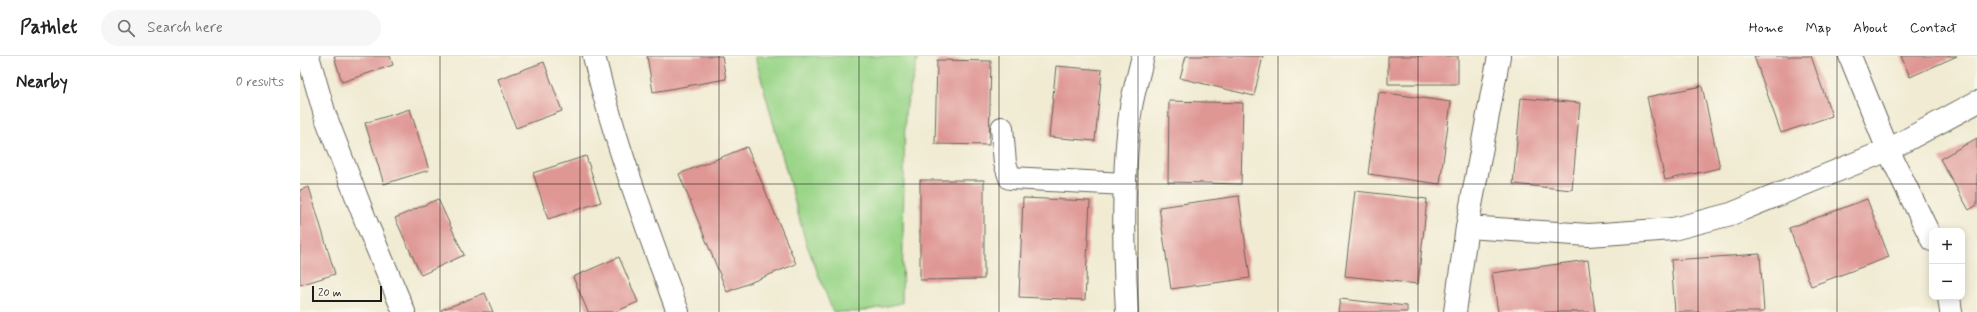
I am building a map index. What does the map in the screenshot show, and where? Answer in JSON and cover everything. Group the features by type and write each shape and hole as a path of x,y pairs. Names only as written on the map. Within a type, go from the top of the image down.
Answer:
{"street":[{"path":"308,56 325,115 367,224 404,312"},
{"path":"594,56 605,102 643,217 678,312"},
{"path":"1127,312 1123,250 1125,184 1131,106 1143,56"},
{"path":"1455,312 1467,227 1498,56"},
{"path":"1850,56 1888,150 1929,234"},
{"path":"1467,227 1589,235 1673,229 1731,214 1888,150 1977,102"},
{"path":"1002,128 1005,163 1010,178 1125,184"},
{"path":"1949,300 1951,312"}],"green space":[{"path":"755,56 918,56 905,113 902,303 858,312 833,312 806,243"}],"building":[{"path":"334,56 390,56 393,65 342,82"},
{"path":"647,56 722,56 726,79 653,92"},
{"path":"1186,56 1263,56 1254,96 1180,78"},
{"path":"1388,56 1458,56 1458,84 1388,84"},
{"path":"1754,56 1811,56 1832,116 1781,133"},
{"path":"1901,56 1957,56 1910,77"},
{"path":"937,60 991,61 989,145 935,144"},
{"path":"544,62 562,111 516,128 498,79"},
{"path":"1056,66 1102,70 1095,141 1049,137"},
{"path":"1702,86 1720,168 1665,180 1647,97"},
{"path":"1379,92 1451,102 1440,184 1368,174"},
{"path":"1521,98 1580,103 1572,190 1513,184"},
{"path":"1169,101 1243,103 1241,184 1168,182"},
{"path":"410,109 429,170 384,184 365,123"},
{"path":"1977,138 1977,205 1969,210 1940,159"},
{"path":"747,147 796,264 727,292 679,174"},
{"path":"586,156 601,202 548,219 533,173"},
{"path":"920,180 984,180 984,279 920,280"},
{"path":"309,187 335,274 300,285 300,190"},
{"path":"1355,191 1427,199 1418,284 1345,276"},
{"path":"1239,196 1250,278 1171,289 1159,207"},
{"path":"1023,198 1090,201 1085,300 1019,297"},
{"path":"438,199 464,255 421,275 395,218"},
{"path":"1867,199 1889,257 1811,286 1789,228"},
{"path":"1760,254 1764,312 1675,312 1671,260"},
{"path":"619,257 638,302 615,312 588,312 573,277"},
{"path":"1588,260 1595,312 1498,312 1492,273"},
{"path":"485,293 493,312 442,312 441,310"},
{"path":"1340,299 1407,306 1407,312 1338,312"}]}
